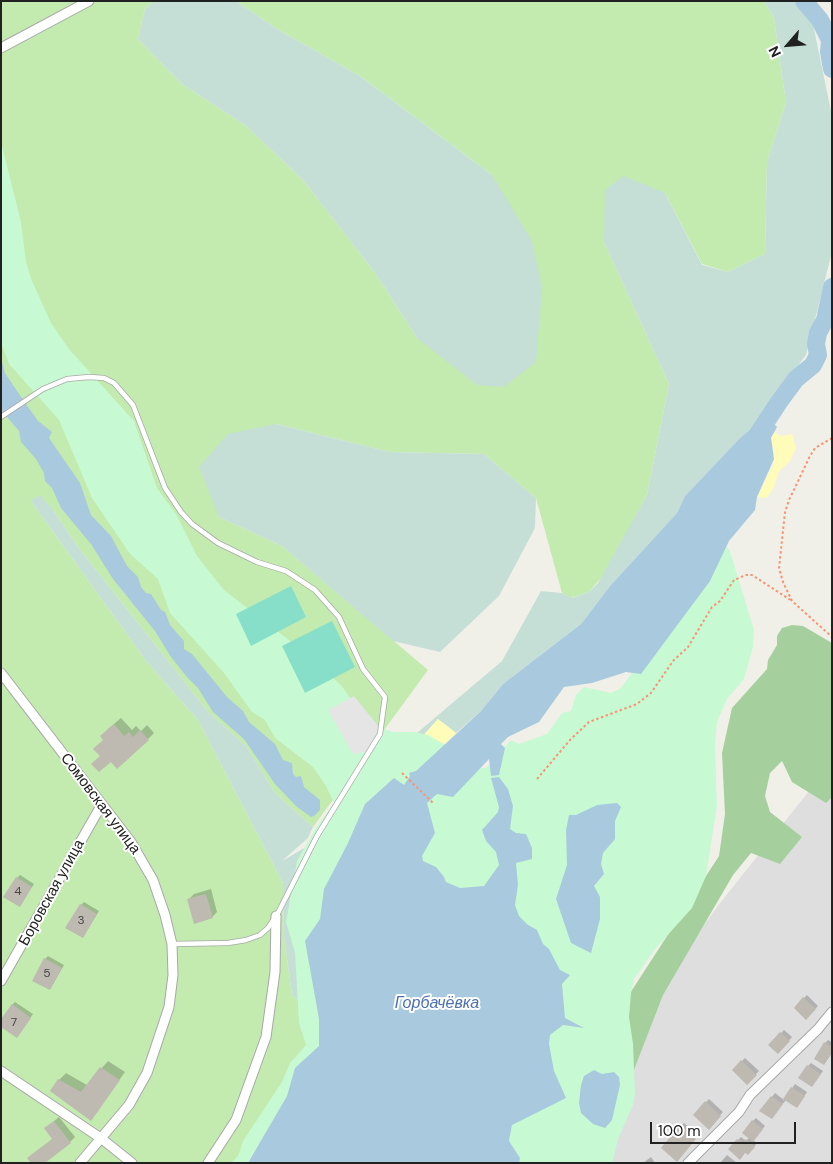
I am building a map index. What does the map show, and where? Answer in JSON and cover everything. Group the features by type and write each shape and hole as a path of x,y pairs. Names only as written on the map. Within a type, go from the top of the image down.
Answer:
{"street":[{"path":"1,48 89,1"},
{"name":"Сомовская улица","path":"1,672 114,818 145,863 160,896 172,944 172,993 160,1039 139,1091 102,1139 80,1163"},
{"name":"Боровская улица","path":"1,981 102,804"},
{"path":"208,1163 236,1120 266,1037 275,972 276,916"},
{"path":"688,1163 739,1112 750,1095 818,1029 832,1012"},
{"path":"1,1071 102,1139 132,1163"}],"lane":[{"path":"1,417 52,385 77,377 104,378 114,383 133,405 164,488 192,524 218,542 249,558 286,571 316,590 339,617 364,669 385,697 380,734 317,836 268,928 260,935 246,940 228,943 172,944"}],"path":[{"path":"792,601 779,568 785,512 815,448 832,438"},
{"path":"537,779 570,740 589,722 637,704 651,693 673,661 688,646 712,607 720,601 734,580 746,575 752,575 792,601 832,637"},
{"path":"402,773 433,803"}],"shaded area":[{"path":"154,1 236,1 277,29 360,76 492,175 532,241 542,288 536,362 504,387 477,385 417,338 376,274 303,180 245,125 182,84 138,39 145,9"},
{"path":"764,1 796,1 813,24 832,116 832,252 806,355 752,428 740,438 685,496 677,513 610,586 581,624 503,684 481,711 456,733 438,719 420,739 398,749 502,661 541,591 562,593 572,598 589,592 598,583 647,495 669,384 604,242 605,190 623,176 665,193 702,265 728,272 765,254 767,162 786,103 774,18"},
{"path":"276,424 390,452 484,454 536,498 535,528 499,596 440,652 393,641 282,546 219,517 199,467 228,434"},
{"path":"40,495 53,510 78,547 209,713 246,746 275,793 313,827 308,838 282,861 330,833 319,1019 292,995 284,937 283,883 198,720 147,662 31,501"},
{"path":"354,696 379,727 369,751 353,754 328,710"},
{"path":"832,762 832,1163 606,1163 654,994 717,907"}],"green space":[{"path":"2,1 154,1 145,9 138,39 182,84 245,125 303,180 376,274 417,338 492,175 360,76 277,29 236,1 764,1 774,18 786,103 767,162 765,254 728,272 702,264 665,193 604,242 669,384 647,495 607,571 589,592 571,598 562,593 536,498 484,454 390,452 276,424 219,517 282,546 428,670 313,827 275,793 246,746 209,713 78,547 53,510 31,501 147,662 198,720 283,883 284,937 292,995 319,1019 248,1163 1,1163"},
{"path":"1,142 21,222 26,262 32,281 51,323 69,349 134,421 157,488 176,514 197,556 224,590 307,654 342,686 365,720 392,732 414,732 428,735 453,749 476,768 486,768 511,740 519,744 547,734 562,713 571,711 576,695 584,687 611,693 621,688 631,674 635,663 723,541 730,551 754,630 753,647 744,679 727,699 717,722 715,746 717,806 706,876 692,908 656,948 634,979 629,1017 633,1044 635,1094 633,1105 618,1139 612,1163 231,1163 238,1156 243,1141 282,1082 290,1063 306,1045 299,1023 295,952 286,922 297,861 315,829 334,803 326,786 313,767 275,738 265,720 252,712 224,673 170,613 158,579 130,554 92,498 59,420 9,364 1,342"},
{"path":"291,586 306,617 251,646 236,614"},
{"path":"332,621 355,667 305,693 282,646"},
{"path":"792,625 803,626 832,643 832,797 826,803 792,782 782,761 770,773 765,796 770,812 802,837 780,864 751,853 733,875 663,995 630,1080 584,1064 719,856 725,814 722,753 732,708 767,669 768,660 777,645 777,636 782,628"}],"sand":[{"path":"774,432 781,436 792,434 796,448 790,461 779,471 774,487 767,498 757,497 773,465 774,453 771,438"},
{"path":"438,719 456,733 434,755 420,739"}],"water":[{"path":"1,358 5,373 17,391 38,421 52,432 49,438 80,483 91,515 111,536 127,566 138,577 141,587 146,593 151,594 161,610 165,612 170,625 184,641 184,649 192,654 227,697 243,711 249,722 275,744 283,760 292,763 293,774 296,777 301,776 304,787 320,800 320,810 314,816 311,817 297,807 275,784 244,739 213,712 198,688 171,657 155,631 113,579 91,544 61,508 52,488 45,481 44,473 36,459 21,442 19,431 1,410"},
{"name":"Горбачёвка","path":"764,413 777,427 771,438 774,459 757,497 755,510 729,541 710,581 641,674 626,672 592,683 564,687 539,722 508,737 501,744 505,748 499,775 491,776 489,759 453,797 437,794 427,803 435,833 422,856 423,861 436,867 446,882 460,888 484,886 499,865 496,852 486,841 482,830 498,812 499,807 491,778 499,777 508,789 513,806 510,829 516,833 526,834 532,848 532,859 516,863 518,885 515,905 519,916 528,925 537,930 543,944 549,949 560,970 570,975 562,984 565,1018 584,1028 563,1025 550,1035 549,1044 554,1071 566,1098 512,1125 509,1141 520,1158 519,1163 248,1163 287,1096 295,1068 319,1046 319,1019 305,941 320,919 324,889 348,843 365,804 394,778 404,785 410,776 409,773 416,771 481,711 503,684 581,624 610,586 677,513 685,496 740,438 752,428"},
{"path":"617,803 621,807 615,821 615,839 603,853 601,864 604,874 594,886 600,897 600,919 591,953 571,943 556,899 567,865 566,830 569,815 576,815 597,805"},
{"path":"594,1070 602,1074 614,1072 619,1077 620,1085 612,1120 605,1128 593,1124 581,1113 579,1103 584,1076"}],"building":[{"path":"114,724 124,736 129,732 133,737 140,730 149,740 117,769 111,762 99,772 91,764 100,756 93,749 103,740 100,736"},
{"path":"16,877 32,887 20,907 3,897"},
{"path":"206,894 213,918 194,924 187,899"},
{"path":"80,904 97,914 83,938 65,928"},
{"path":"44,958 62,968 50,990 32,981"},
{"path":"803,997 816,1009 806,1020 794,1008"},
{"path":"12,1004 31,1018 17,1038 1,1027 1,1019"},
{"path":"780,1032 790,1041 778,1054 768,1045"},
{"path":"824,1042 832,1047 832,1053 824,1065 814,1059"},
{"path":"741,1060 757,1075 747,1085 732,1070"},
{"path":"807,1065 821,1074 812,1087 798,1078"},
{"path":"100,1067 120,1080 91,1121 50,1091 58,1079 81,1092"},
{"path":"791,1087 805,1096 797,1108 783,1099"},
{"path":"771,1096 783,1104 772,1119 759,1111"},
{"path":"705,1101 721,1116 709,1130 693,1115"},
{"path":"752,1120 763,1129 753,1142 742,1133"},
{"path":"54,1121 71,1143 45,1163 31,1163 27,1158 52,1139 44,1128"},
{"path":"680,1125 696,1139 677,1162 661,1148"},
{"path":"737,1139 742,1143 746,1139 755,1147 748,1155 745,1153 740,1160 728,1149"}],"waterway":[{"path":"804,1 820,20 830,40 829,52 832,69"},
{"path":"756,437 796,379 813,365 818,355 816,344 818,333 825,320 832,287"}]}
